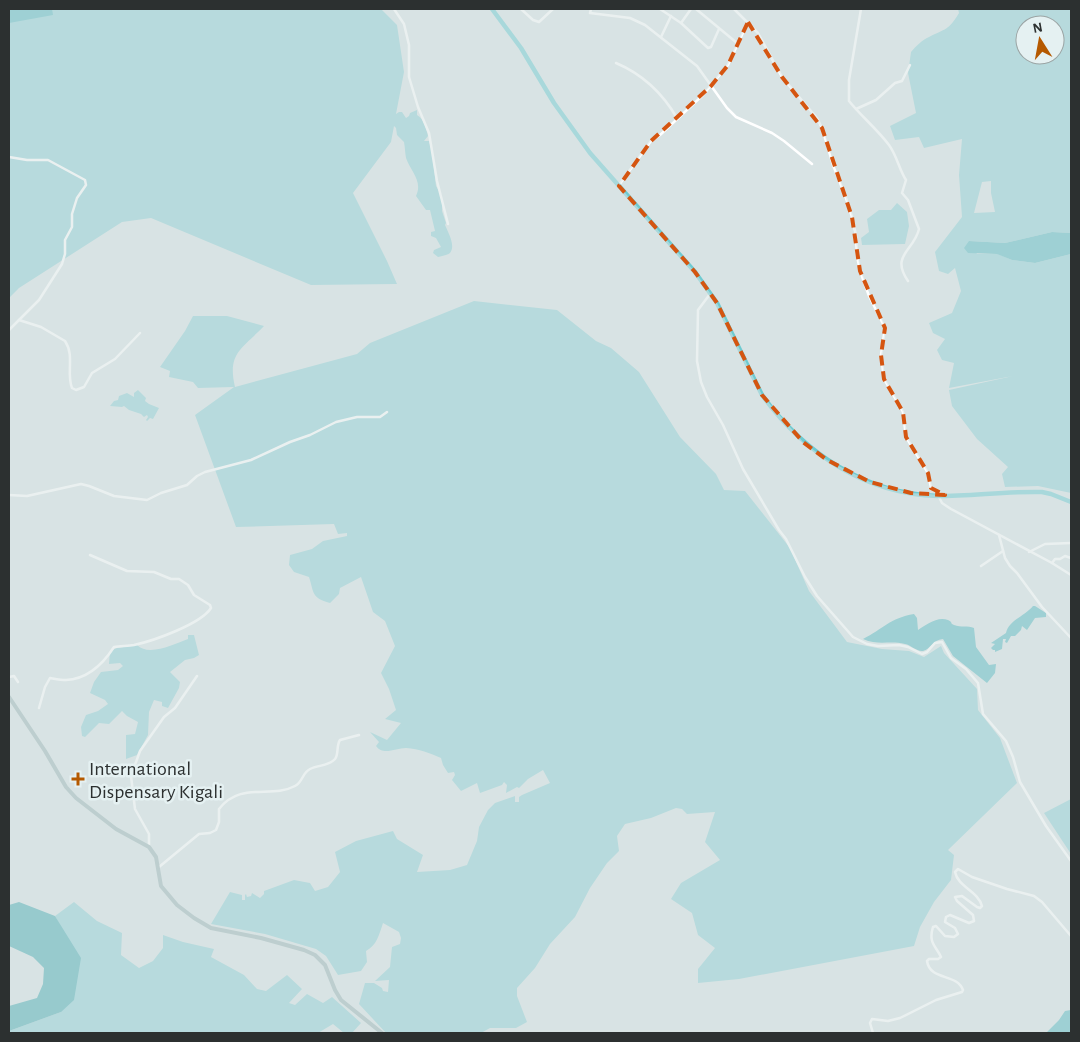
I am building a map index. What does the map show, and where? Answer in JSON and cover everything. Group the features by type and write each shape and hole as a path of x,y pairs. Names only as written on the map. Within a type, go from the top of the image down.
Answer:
{"highway":[{"path":"492,9 521,48 570,127 594,158 684,258 710,294 722,312 762,395 803,442 827,460 866,480 898,490 938,496 1042,492 1071,502"}],"main road":[{"path":"9,697 45,751 66,787 116,829 149,847 156,857 161,886 166,894 205,925 221,931 270,941 315,955 325,965 341,1000 382,1033"}],"street":[{"path":"394,9 404,24 410,45 409,77 429,134 437,180 448,224"},
{"path":"522,9 532,20 539,22 552,9"},
{"path":"591,9 590,13 635,19 661,37 697,66 727,108 736,117 772,133 812,164"},
{"path":"660,9 681,23 708,48 711,47 719,29"},
{"path":"681,23 691,9"},
{"path":"696,9 737,43"},
{"path":"734,9 761,38 782,77 820,122 852,217 856,236 857,262 869,296 885,328 881,355 884,379 902,412 906,437 912,450 928,473 931,488 945,495"},
{"path":"861,9 851,59 848,89 849,101 890,147 906,180 902,193 908,200 919,229 901,260 902,272 908,281"},
{"path":"661,37 671,16"},
{"path":"619,186 651,141 660,135 711,86 728,65 748,22"},
{"path":"616,63 635,73 655,89 668,103 677,118"},
{"path":"856,109 876,100 895,83 902,81 910,65"},
{"path":"9,156 27,160 48,160 86,182 77,198 72,214 72,227 65,240 65,254 62,264 39,300 9,330"},
{"path":"710,294 698,310 697,361 701,382 743,469 786,539 809,585 839,622 859,640 878,646 899,645 922,654 927,652 935,643 942,642 951,658 966,669 978,683 983,714 1006,741 1020,782 1046,826 1071,861"},
{"path":"19,320 41,327 65,341 70,356 69,379 72,388 76,390 84,387 92,373 115,359 140,333"},
{"path":"9,495 27,496 81,484 114,496 147,500 161,493 188,486 197,476 204,472 251,460 339,421 357,417 380,417 387,412"},
{"path":"938,496 942,503 951,509 1071,575"},
{"path":"999,535 1003,551 1010,566 1042,607 1071,638"},
{"path":"1029,552 1045,544 1071,543"},
{"path":"981,566 1003,551"},
{"path":"39,708 45,687 50,678 69,680 84,675 103,662 114,647 134,645 188,627 205,615 211,608 210,605 194,595 188,585 179,579 171,579 154,572 127,570 90,555"},
{"path":"1052,563 1055,559 1065,556 1071,558"},
{"path":"9,677 14,676 18,682"},
{"path":"149,847 149,834 134,809 131,776 140,751 164,717 175,708 197,676"},
{"path":"159,868 199,834 210,833 216,830 219,822 219,809 232,798 247,793 295,787 300,783 307,771 333,761 337,755 337,746 340,740 358,735"},
{"path":"873,1033 870,1023 872,1019 888,1021 900,1018 936,1000 962,992 963,990 959,983 932,971 927,961 941,957 933,946 931,932 933,927 936,926 945,936 954,937 957,935 957,931 946,922 946,917 950,916 969,924 975,920 973,915 957,901 956,896 962,896 977,907 980,908 982,906 977,896 956,876 955,872 958,869 1007,889 1034,896 1042,902 1071,936"}],"highlighted area":[{"path":"748,22 782,77 822,128 852,217 860,271 885,328 881,355 884,379 903,412 906,437 928,473 931,488 945,495 911,493 870,482 827,460 803,442 762,395 717,303 695,272 619,186 651,141 711,86 728,65"}],"shaded area":[{"path":"9,9 381,9 397,25 404,72 396,114 402,112 406,118 410,113 417,110 417,115 424,124 428,136 424,141 429,141 432,152 436,186 442,196 442,211 452,243 452,250 449,254 438,257 433,253 434,250 441,247 436,238 431,236 431,232 435,231 430,210 426,210 416,196 418,186 416,177 406,158 404,142 397,135 394,126 391,142 353,193 397,284 311,285 151,218 122,222 19,288 9,298"},
{"path":"9,9 52,9 53,15 9,23"},
{"path":"958,9 1071,9 1071,233 1052,232 1005,243 969,241 977,254 998,254 1012,260 1035,263 1071,254 1071,493 1038,486 1005,487 1002,474 1008,467 977,439 952,406 949,390 1013,376 949,388 954,363 942,360 937,350 945,339 933,333 929,323 952,313 961,291 955,268 948,274 939,271 935,252 962,217 959,175 962,139 924,148 919,137 895,140 890,126 916,113 908,73 911,52 924,40 949,26 959,13","holes":["991,181 991,193 995,212 974,213 982,182"]},
{"path":"897,203 907,212 909,226 905,244 862,245 861,238 869,232 867,219 879,210 891,210"},
{"path":"1052,232 1071,233 1071,254 1035,263 1012,260 997,254 968,253 964,248 969,241 1005,243"},
{"path":"474,301 557,310 596,341 611,348 639,372 680,437 716,474 724,490 745,491 790,548 809,591 847,642 882,649 909,651 924,657 941,646 944,653 977,689 978,710 1000,738 1017,783 948,850 954,855 951,880 934,902 920,927 914,946 739,979 698,983 698,969 715,948 698,935 692,913 671,899 681,883 720,860 705,842 715,812 687,814 682,809 676,808 651,818 625,824 617,836 619,851 607,863 590,888 575,917 550,944 535,968 517,988 517,996 527,1022 516,1028 490,1028 481,1033 386,1033 359,1004 365,983 374,983 382,988 383,991 388,992 389,980 375,981 390,967 392,947 400,944 401,938 399,932 383,923 375,943 366,951 367,962 361,971 338,975 326,956 316,949 265,934 211,924 230,892 242,895 242,900 245,900 246,894 247,897 251,896 252,893 260,898 264,891 294,880 310,883 315,891 328,887 340,872 335,852 356,841 393,831 397,839 423,855 417,872 450,870 467,865 477,841 479,827 488,810 495,803 515,796 515,802 519,802 519,797 522,795 550,783 543,770 528,779 519,788 517,787 506,793 507,785 504,782 502,785 480,793 477,783 461,791 452,780 455,775 454,772 448,773 441,758 415,749 406,748 382,751 376,746 379,742 370,732 387,740 401,723 385,719 396,710 381,673 395,646 385,621 373,612 361,577 340,588 339,594 330,603 316,597 309,577 294,572 289,565 290,555 312,549 323,541 347,536 347,533 338,534 334,524 236,527 195,415 234,387 198,388 193,382 169,377 170,371 160,367 193,316 227,316 264,326 238,352 233,366 235,387 357,354 370,343"},
{"path":"138,390 146,398 145,401 159,408 153,419 150,418 147,421 147,415 144,417 124,406 110,406 114,401 118,400 119,396 127,393 134,397 134,393"},
{"path":"1033,606 1046,613 1046,617 1035,618 1027,630 1022,626 1021,630 1015,636 1011,636 1007,643 1005,642 1006,639 1003,639 1002,649 995,652 991,648 995,644 991,643 1006,633 1014,621"},
{"path":"914,614 917,618 918,630 940,619 948,620 957,626 974,628 976,647 989,665 996,664 995,673 987,683 953,656 943,639 936,641 926,650 921,651 905,644 874,642 863,639 899,618"},
{"path":"188,635 194,635 199,655 185,660 170,672 180,682 179,688 168,708 162,706 162,702 154,700 149,712 148,735 137,755 126,759 126,735 135,734 138,722 122,711 109,724 99,723 85,737 82,736 81,727 86,715 98,711 108,704 105,700 90,693 94,682 101,672 118,670 123,666 120,663 109,664 110,651 137,645 148,650 155,650 188,639"},
{"path":"1071,799 1071,854 1044,813"},
{"path":"19,902 55,916 81,958 74,1000 61,1012 9,1031 9,1006 37,998 43,984 44,968 33,957 9,946 9,905"},
{"path":"74,902 97,921 122,933 121,955 139,968 153,961 163,948 163,935 214,949 211,957 244,975 257,989 266,991 287,975 302,989 289,1003 295,1005 307,994 323,1003 332,997 361,1023 352,1033 344,1033 333,1024 318,1033 9,1033 9,1031 61,1012 66,936 55,916"},
{"path":"1071,1010 1071,1033 1046,1033 1065,1011"}],"place":[{"name":"International Dispensary Kigali","path":"78,779"}]}
